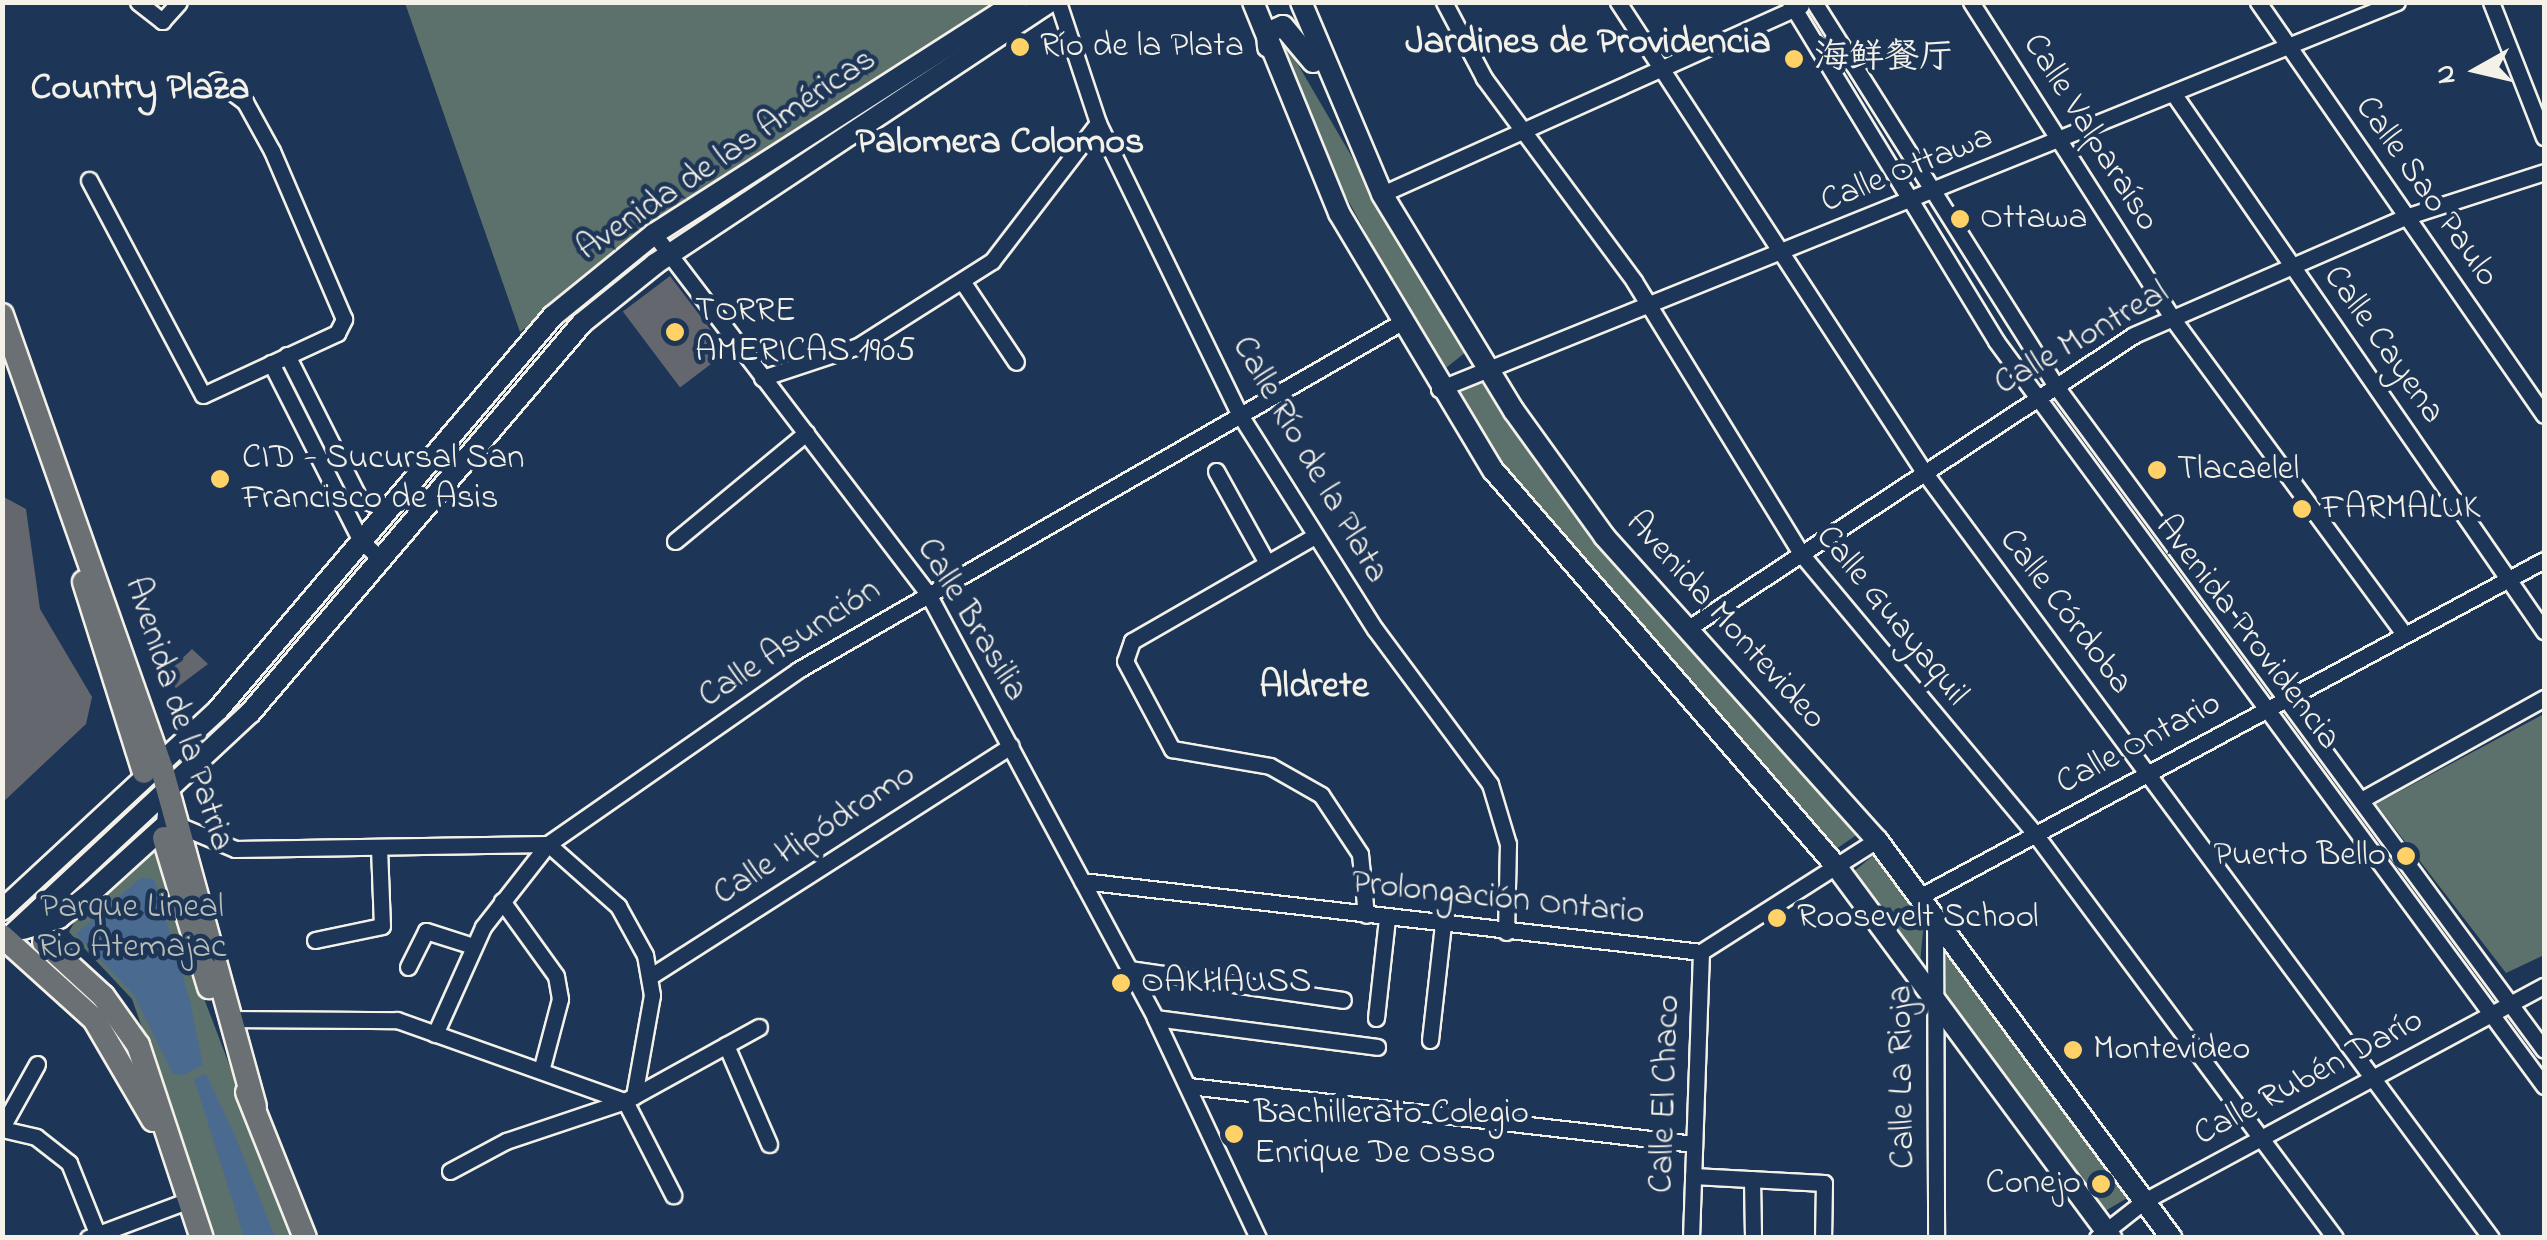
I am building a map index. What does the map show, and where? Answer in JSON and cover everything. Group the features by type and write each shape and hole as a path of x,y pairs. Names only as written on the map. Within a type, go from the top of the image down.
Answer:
{"main road":[{"name":"Avenida de la Patria","path":"2,315 153,770 169,792 171,832 254,1106 305,1238"},
{"name":"Avenida de la Patria","path":"171,832 234,1019 254,1106"},
{"path":"8,938 126,1063 189,1200"},
{"path":"44,942 103,996 138,1045 202,1238"}],"street":[{"path":"138,2 162,21 179,2"},
{"name":"Avenida de las Américas","path":"2,910 153,770 388,510 523,348 645,240 1017,2"},
{"name":"Avenida de las Américas","path":"8,938 250,713 520,389 626,289 669,255 1050,2"},
{"name":"Calle Río de la Plata","path":"1058,2 1098,123 1240,415 1313,537 1490,784 1508,844 1506,932"},
{"path":"1253,2 1268,48 1339,213 1440,389 1613,616 1836,866 1930,990 2104,1235"},
{"name":"Avenida Montevideo","path":"1301,2 1336,96 1382,194 1485,366 1604,536 1877,840 2171,1238"},
{"name":"Calle Guayaquil","path":"1444,2 1526,136 1649,304 1802,555 2035,834 2335,1238"},
{"name":"Calle Córdoba","path":"1618,2 1924,472 2491,1238"},
{"name":"Calle Valparaíso","path":"1971,2 2172,318 2405,635"},
{"name":"Calle Sao Paulo","path":"2258,2 2544,415"},
{"name":"Calle Ottawa","path":"1440,389 1485,366 1784,254 2397,2"},
{"path":"2491,2 2544,137"},
{"path":"1382,194 1526,136 1663,66 1802,4"},
{"name":"Avenida Providencia","path":"1802,4 1934,192 2055,385 2544,1050"},
{"name":"Avenida Providencia","path":"1802,4 1913,200 2036,398 2269,708 2544,1086"},
{"path":"1268,48 1270,29 1288,28 1336,96"},
{"path":"89,180 198,392 210,395 337,332 344,320 272,152 244,102 216,80"},
{"name":"Calle Cayena","path":"2173,93 2544,631"},
{"path":"762,378 858,346 992,262 1098,123"},
{"name":"Calle Montreal","path":"1687,629 2055,385 2172,318 2405,216 2544,172"},
{"path":"626,289 645,240"},
{"name":"Calle Brasilia","path":"645,240 669,255 927,592 1155,1018 1258,1238"},
{"path":"962,282 1016,362"},
{"name":"Calle Asunción","path":"435,1034 473,946 502,900 548,844 927,592 1400,323"},
{"path":"287,355 361,540 379,557"},
{"path":"271,362 359,498 388,510"},
{"path":"675,542 806,433"},
{"path":"1216,471 1267,564"},
{"path":"1313,537 1132,641 1125,661 1172,749 1270,766 1321,794 1360,854 1366,915"},
{"name":"Calle Ontario","path":"1920,896 2544,560"},
{"path":"2362,800 2544,698"},
{"name":"Calle Hipódromo","path":"650,976 1011,746"},
{"path":"171,832 234,849 548,844 618,906 650,976 629,1098 673,1196"},
{"path":"1701,952 1877,840"},
{"path":"315,940 382,926 378,846"},
{"name":"Prolongación Ontario","path":"1082,881 1701,952"},
{"path":"502,900 556,976 560,999 541,1071"},
{"name":"Calle La Rioja","path":"1936,916 1930,990 1936,1238"},
{"path":"1376,1018 1387,919"},
{"path":"1430,1040 1443,924"},
{"path":"408,966 426,931 473,946"},
{"name":"Calle El Chaco","path":"1691,1238 1701,952"},
{"path":"1129,968 1343,1000"},
{"name":"Calle Rubén Darío","path":"2104,1235 2144,1201 2544,986"},
{"path":"1155,1018 1377,1047"},
{"path":"234,1019 398,1020 629,1098"},
{"path":"450,1171 506,1141 629,1098 758,1027"},
{"path":"726,1046 769,1144"},
{"path":"37,1064 2,1128 36,1137 69,1163 96,1236 189,1200"},
{"path":"1189,1086 1694,1144"},
{"path":"1693,1176 1824,1183 1822,1238"},
{"path":"1752,1179 1752,1238"}],"green space":[{"path":"405,3 1016,3 702,190 520,332"},
{"path":"1279,32 1466,352 1442,371 1328,164"},
{"path":"1484,377 1858,834 1836,849 1576,558 1453,396"},
{"path":"2544,714 2544,955 2506,973 2376,804"},
{"name":"Parque Lineal Rio Atemajac","path":"156,848 197,980 295,1237 215,1237 132,999 69,932 81,909"},
{"path":"1875,854 1924,921 1920,963 1852,873"},
{"path":"1945,939 2129,1197 2100,1214 1939,992"}],"water":[{"path":"141,878 154,879 190,1001 203,1065 183,1075 173,1074 134,995 76,934"},
{"path":"206,1074 275,1237 244,1237 194,1079"}],"building":[{"name":"TORRE AMERICAS 1905","path":"670,276 727,352 680,387 623,312"},
{"path":"2,496 26,509 40,609 92,697 86,724 2,803"},
{"path":"192,649 208,664 176,688 165,675"}],"place":[{"name":"Río de la Plata","path":"1020,47"},
{"name":"海鲜餐厅","path":"1794,59"},
{"name":"Ottawa","path":"1960,219"},
{"name":"TORRE AMERICAS 1905","path":"675,332"},
{"name":"Tlacaelel","path":"2157,470"},
{"name":"CID - Sucursal San Francisco de Asis","path":"220,479"},
{"name":"FARMALUK","path":"2302,509"},
{"name":"Puerto Bello","path":"2406,856"},
{"name":"Roosevelt School","path":"1777,918"},
{"name":"OAKHAUSS","path":"1121,983"},
{"name":"Montevideo","path":"2073,1050"},
{"name":"Bachillerato Colegio Enrique De Osso","path":"1234,1134"},
{"name":"Conejo","path":"2101,1184"}],"district":[{"name":"Jardines de Providencia","path":"1588,44"},
{"name":"Country Plaza","path":"140,90"},
{"name":"Palomera Colomos","path":"1000,144"},
{"name":"Aldrete","path":"1314,688"}]}
